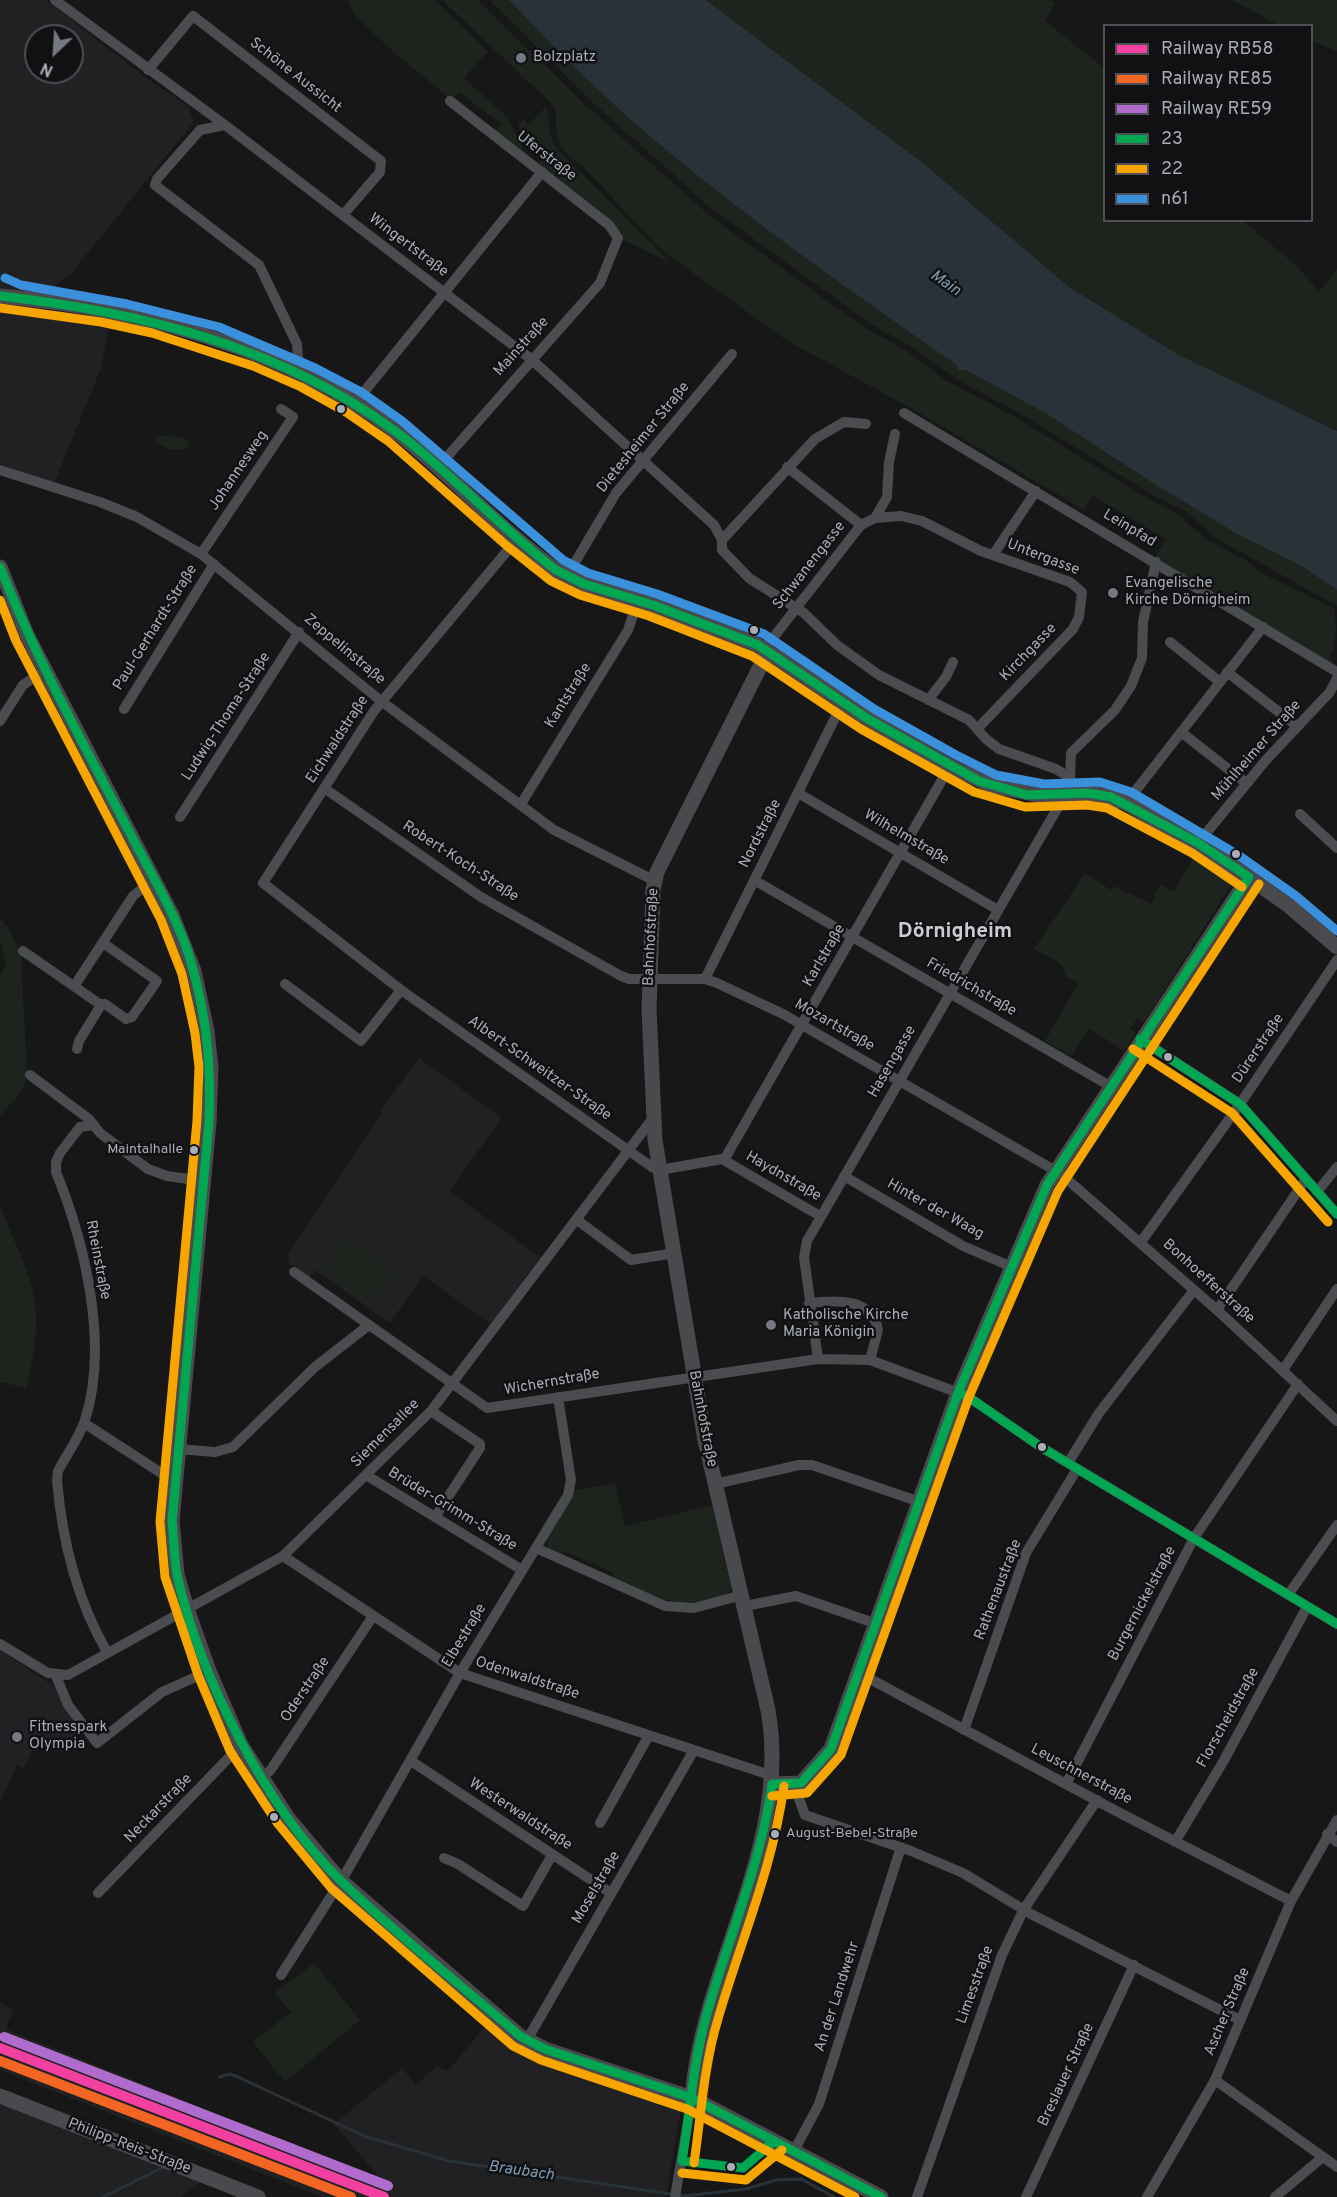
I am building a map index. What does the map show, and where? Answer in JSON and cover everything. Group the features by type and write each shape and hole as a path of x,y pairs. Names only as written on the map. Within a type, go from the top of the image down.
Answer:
{"street":[{"name":"Wingertstraße","path":"55,0 225,125 531,359 714,525 722,540 722,550 749,578 796,609 857,659 892,683 969,720 986,739 999,749 1056,769 1071,778"},
{"name":"Schöne Aussicht","path":"148,70 192,16 381,161 380,172 343,215"},
{"name":"Uferstraße","path":"450,101 609,225 615,231 617,240"},
{"path":"225,125 200,130 157,179 156,185 259,265 297,344 299,374"},
{"path":"355,403 542,172"},
{"name":"Mainstraße","path":"438,467 600,283 617,240"},
{"path":"0,289 17,297"},
{"path":"0,296 125,316 207,337 249,351 299,374 355,403 395,431 517,539 567,576 738,637 768,651 843,702 950,766 1008,791 1043,796 1105,795 1126,803 1198,843 1249,877 1337,947"},
{"path":"0,302 17,297"},
{"name":"Dietesheimer Straße","path":"567,576 614,497 643,459 732,354"},
{"name":"Johannesweg","path":"201,554 293,417 281,409"},
{"name":"Leinpfad","path":"904,413 1337,672"},
{"path":"722,540 815,439 844,422 866,424"},
{"path":"875,518 887,496 889,462 895,434"},
{"path":"787,467 861,525"},
{"name":"Zeppelinstraße","path":"0,470 111,506 201,554 381,701 554,830 655,881"},
{"name":"Untergasse","path":"993,555 1036,491"},
{"name":"Untergasse","path":"875,518 901,516 922,520 993,555 1070,582 1081,589"},
{"name":"Schwanengasse","path":"768,651 769,643 861,525 875,518"},
{"name":"Eichwaldstraße","path":"263,883 381,701 517,539"},
{"path":"1071,795 1071,753 1115,710 1135,676 1142,658 1143,622 1156,562"},
{"name":"Paul-Gerhardt-Straße","path":"124,709 214,564"},
{"path":"0,567 27,635 156,882 187,951 207,1031 210,1101 175,1482 173,1548 177,1574 187,1610 209,1671 241,1745 260,1778 288,1818 340,1880 527,2040 692,2098 881,2197"},
{"name":"Kirchgasse","path":"978,728 1073,629 1082,605 1081,589"},
{"name":"Kantstraße","path":"521,804 628,630 638,601"},
{"path":"1126,803 1263,627"},
{"name":"Ludwig-Thoma-Straße","path":"180,817 299,632"},
{"path":"1170,642 1297,726"},
{"name":"Bahnhofstraße","path":"676,2192 706,2018 765,1831 773,1780 772,1729 715,1484 694,1377 660,1170 653,1119 649,979 655,881 768,651"},
{"path":"928,700 946,677 953,662"},
{"path":"0,721 23,685 45,671"},
{"name":"Mühlheimer Straße","path":"1198,843 1246,783 1297,726 1334,694 1337,678"},
{"name":"Nordstraße","path":"705,979 843,702"},
{"path":"1181,732 1246,783"},
{"name":"Karlstraße","path":"724,1160 950,766"},
{"name":"Robert-Koch-Straße","path":"324,788 491,903 621,976 649,979"},
{"name":"Wilhelmstraße","path":"798,793 998,910"},
{"name":"Hasengasse","path":"818,1359 804,1250 820,1216 949,993 998,910 1071,795"},
{"path":"1300,814 1337,848"},
{"path":"773,1780 794,1785 810,1775 831,1749 958,1393 1055,1170 1249,877"},
{"name":"Friedrichstraße","path":"754,880 1110,1086"},
{"path":"75,985 133,896 156,882"},
{"name":"Albert-Schweitzer-Straße","path":"263,883 401,990 629,1151 660,1170"},
{"path":"22,951 75,985 99,1004 105,1004 126,1019 132,1017 157,981 103,943"},
{"name":"Dürerstraße","path":"1141,1242 1240,1104 1337,960"},
{"name":"Mozartstraße","path":"649,979 705,979 802,1025 1055,1170"},
{"path":"285,984 361,1041 401,990"},
{"path":"77,1049 79,1041 100,1010 99,1004"},
{"path":"1140,1039 1240,1104 1337,1214"},
{"path":"30,1075 148,1169 167,1176 203,1180"},
{"name":"Siemensallee","path":"56,1676 68,1675 283,1556 431,1411 653,1119"},
{"name":"Rheinstraße","path":"94,1125 80,1127 56,1162 56,1172 83,1249 89,1288 93,1360 84,1423 58,1471 59,1499 66,1547 91,1623 107,1652"},
{"name":"Haydnstraße","path":"660,1170 724,1160 820,1216"},
{"path":"1317,1192 1337,1167"},
{"name":"Bonhoefferstraße","path":"1055,1170 1077,1185 1337,1421"},
{"name":"Hinter der Waag","path":"844,1176 963,1246 1012,1267"},
{"path":"1217,1310 1306,1179"},
{"path":"577,1220 631,1260 675,1253"},
{"name":"Wichernstraße","path":"294,1272 487,1408 818,1359 870,1360 967,1396 1022,1435 1072,1466 1337,1624"},
{"path":"1283,1370 1337,1289"},
{"name":"Rathenaustraße","path":"964,1730 1026,1553 1099,1413 1194,1290"},
{"path":"809,1303 844,1300 870,1314 878,1330 870,1360"},
{"path":"178,1449 215,1452 234,1447 315,1367 369,1325"},
{"name":"Burgernickelstraße","path":"1066,1784 1194,1538 1298,1384"},
{"name":"Elbestraße","path":"281,1975 411,1761 460,1673 571,1486 558,1397"},
{"path":"431,1411 480,1444 480,1449 435,1517"},
{"path":"84,1423 175,1482"},
{"path":"715,1484 799,1465 812,1465 920,1502"},
{"name":"Brüder-Grimm-Straße","path":"366,1475 522,1570"},
{"path":"1288,1595 1337,1525"},
{"name":"Brüder-Grimm-Straße","path":"536,1548 665,1606 694,1608 796,1596 877,1624"},
{"name":"Odenwaldstraße","path":"283,1556 460,1673 694,1750 773,1780"},
{"name":"Florscheidstraße","path":"1174,1842 1223,1762 1307,1607"},
{"name":"Oderstraße","path":"260,1778 270,1771 373,1616"},
{"path":"0,1644 38,1669 56,1676 68,1705 97,1743 162,1692 209,1671"},
{"name":"Leuschnerstraße","path":"859,1673 1174,1842 1291,1901"},
{"path":"600,1823 649,1735"},
{"name":"Neckarstraße","path":"98,1893 241,1745"},
{"name":"Moselstraße","path":"527,2040 694,1750"},
{"name":"Westerwaldstraße","path":"411,1761 611,1893"},
{"path":"794,1785 805,1815 901,1847 963,1873 1024,1909 1240,2020"},
{"name":"Limesstraße","path":"917,2197 1002,1955 1024,1909 1097,1800"},
{"name":"Ascher Straße","path":"1147,2197 1215,2080 1291,1901 1337,1820"},
{"path":"1327,1834 1337,1842"},
{"name":"An der Landwehr","path":"794,2151 819,2104 901,1847"},
{"path":"444,1858 458,1864 523,1906 552,1855"},
{"name":"Breslauer Straße","path":"1026,2197 1134,1965"},
{"path":"1215,2080 1337,2167"},
{"name":"Philipp-Reis-Straße","path":"0,2096 258,2197"},
{"path":"1275,2197 1323,2157"}],"shaded area":[{"path":"0,0 46,0 77,24 24,24 24,84 84,84 84,30 142,75 188,106 194,122 69,276 55,285 81,295 114,303 101,368 54,484 0,464"},
{"path":"348,0 435,0 488,51 464,78 508,118 526,154 496,131 501,124 459,92 452,100 393,51 361,20 351,8"},
{"path":"442,0 478,0 581,101 710,216 862,326 905,350 947,381 1010,414 1149,499 1178,514 1205,539 1244,559 1265,575 1334,608 1336,633 1334,647 1329,658 1333,662 1332,666 1155,558 1165,539 1092,495 1084,510 916,411 786,340 659,248 597,181 562,148 557,139 555,107"},
{"path":"489,0 509,0 616,106 653,139 802,256 957,365 958,370 966,370 1047,414 1156,485 1239,535 1300,565 1337,590 1337,606 1214,537 1187,512 1158,498 1019,413 956,379 914,348 871,324 711,208 589,99"},
{"path":"706,0 1050,0 1055,3 1045,21 1103,67 1103,222 1244,222 1297,266 1319,292 1337,269 1337,431 1179,355 1069,287 923,163"},
{"path":"1232,0 1337,0 1337,51 1313,41 1313,24 1276,24"},
{"path":"546,107 552,141 558,150 670,262 621,239 622,233 538,164 541,158 524,140 518,125 523,120 528,125"},
{"path":"171,435 185,439 190,446 171,449 155,440 159,436"},
{"path":"1196,853 1232,877 1230,887 1146,1019 1142,1022 1137,1019 1130,1029 1136,1033 1124,1051 1089,1028 1072,1056 1045,1041 1079,983 1066,976 1061,964 1034,949 1085,873 1111,890 1114,886 1151,904 1160,884 1174,892"},
{"path":"0,919 8,927 21,954 27,1076 22,1091 0,1116 0,977 6,963 0,939"},
{"path":"419,1058 502,1118 449,1191 540,1257 491,1324 423,1276 390,1323 315,1270 309,1278 289,1263 288,1254 383,1112 381,1110"},
{"path":"0,1204 26,1268 35,1306 35,1347 26,1388 0,1382"},
{"path":"348,1238 395,1271 372,1304 325,1270"},
{"path":"615,1483 625,1526 713,1505 728,1573 733,1585 729,1592 714,1599 699,1602 655,1597 612,1579 614,1573 564,1551 562,1557 549,1551 546,1539 575,1490"},
{"path":"0,1650 55,1687 63,1707 83,1734 60,1753 36,1741 24,1768 17,1765 0,1803"},
{"path":"314,1963 360,2020 285,2082 253,2042 291,2012 275,1993"},
{"path":"0,2003 13,2009 6,2029 381,2180 334,2124 402,2068 416,2085 437,2066 448,2071 490,2020 529,2051 682,2103 666,2197 322,2197 0,2070"},
{"path":"0,2103 202,2181 181,2197 0,2197"}],"water":[{"name":"Main","path":"509,0 706,0 923,163 1069,287 1179,355 1337,431 1337,590 1300,565 1239,535 1156,485 1047,414 966,370 958,370 957,365 802,256 727,199 634,123 561,54"}],"waterway":[{"name":"Braubach","path":"219,2077 230,2074 364,2136 449,2161 684,2196 746,2189 776,2180 801,2179 834,2197"},
{"name":"Braubach","path":"103,2197 164,2167"}],"rail line":[{"name":"RE59","path":"4,2037 388,2186"},
{"name":"RB58","path":"0,2048 384,2197"},
{"name":"RE85","path":"0,2061 351,2197"}],"transit line":[{"name":"n61","path":"5,278 21,285 127,304 219,327 315,368 361,392 402,421 563,560 588,573 657,594 764,634 874,709 996,775 1044,784 1100,782 1131,792 1238,855 1296,896 1337,931"},
{"name":"23","path":"0,296 52,303 156,323 256,355 304,376 350,401 416,447 556,570 584,584 653,605 758,645 868,719 979,781 1027,795 1088,793 1111,797 1198,843 1249,877 1047,1185 958,1393 831,1749 801,1783 772,1784"},
{"name":"22","path":"0,308 101,322 152,333 253,366 301,387 346,412 388,441 507,546 551,581 580,595 649,616 752,656 861,729 974,792 1025,807 1087,805 1107,808 1192,853 1242,887"},
{"name":"23","path":"0,567 45,668 175,919 189,955 203,1011 208,1047 209,1122 172,1521 177,1575 188,1614 219,1697 240,1739 262,1779 287,1817 313,1851 341,1881 407,1941 520,2036 545,2049 692,2098 881,2197"},
{"name":"22","path":"0,600 16,641 161,920 182,974 195,1033 199,1067 197,1121 160,1522 165,1577 198,1675 230,1751 278,1824 331,1888 513,2046 541,2060 687,2109 855,2197"},
{"name":"22","path":"772,1796 807,1793 841,1755 969,1397 1058,1191 1259,884"},
{"name":"23","path":"1140,1039 1240,1104 1337,1214"},
{"name":"22","path":"1133,1049 1232,1113 1328,1222"},
{"name":"23","path":"958,1393 967,1396 1041,1447 1337,1624"},
{"name":"23","path":"682,2161 695,2071 706,2017 752,1872 772,1784"},
{"name":"22","path":"694,2163 713,2036 756,1903 779,1816 784,1786"},
{"name":"23","path":"682,2161 743,2168 774,2141"},
{"name":"22","path":"682,2173 746,2180 782,2150"}],"place":[{"name":"Bolzplatz","path":"521,58"},
{"name":"Evangelische Kirche Dörnigheim","path":"1113,593"},
{"name":"Maintalhalle","path":"194,1150"},
{"name":"Katholische Kirche Maria Königin","path":"771,1325"},
{"name":"Fitnesspark Olympia","path":"17,1737"},
{"name":"August-Bebel-Straße","path":"775,1834"}],"district":[{"name":"Dörnigheim","path":"955,933"}]}
